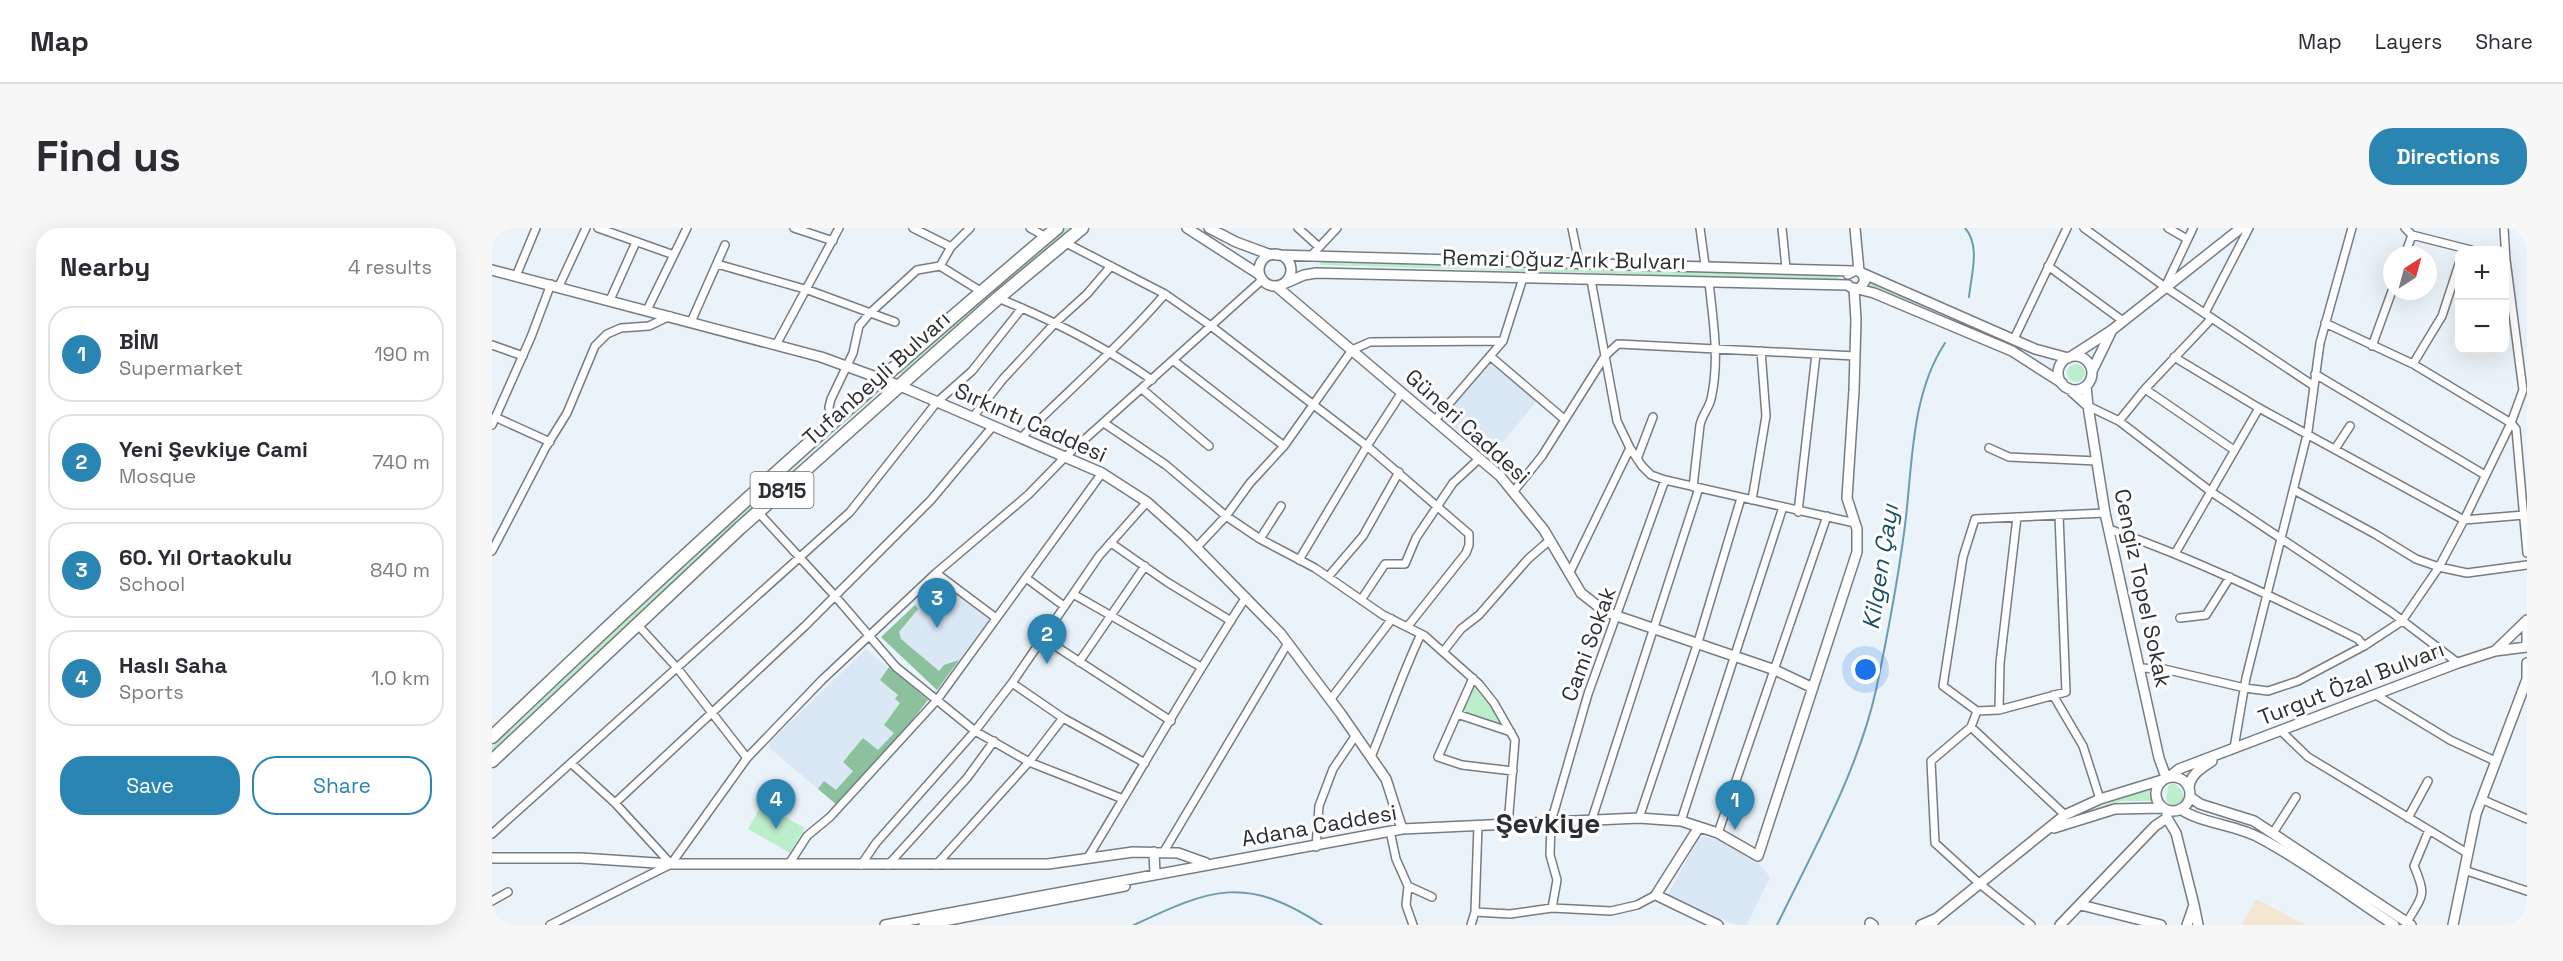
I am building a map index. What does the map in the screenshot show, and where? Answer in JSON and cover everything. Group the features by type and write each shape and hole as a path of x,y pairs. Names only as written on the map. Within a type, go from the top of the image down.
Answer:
{"highway":[{"name":"Tufanbeyli Bulvarı","path":"492,738 831,424 1056,228"},
{"name":"Tufanbeyli Bulvarı","path":"492,761 637,624 898,385 1082,228"}],"main road":[{"name":"Güneri Caddesi","path":"1187,228 1261,278 1279,286 1480,458 1514,491 1550,540 1569,574 1587,598 1604,611 1775,670 1813,688"},
{"path":"1209,228 1236,242 1285,258 1291,267 1289,278 1279,286"},
{"path":"1854,287 1865,281 1858,272 1855,228"},
{"path":"2088,406 2064,385 2059,369 2070,357 2112,330 2241,228"},
{"path":"1261,278 1260,265 1273,255"},
{"name":"Remzi Oğuz Arık Bulvarı","path":"1273,255 1705,265 1858,272 2043,351 2083,358 2092,371"},
{"name":"Sırkıntı Caddesi","path":"492,270 670,316 846,366 898,385 1102,473 1147,502 1197,548 1288,643 1386,779 1402,830"},
{"path":"1813,688 1857,552 1855,523 1847,498 1855,356 1854,287 1847,277 1858,272"},
{"name":"Remzi Oğuz Arık Bulvarı","path":"1279,286 1304,275 1316,273 1854,287 2012,351 2064,385"},
{"path":"2064,385 2076,390 2086,386 2112,330"},
{"name":"Cengiz Topel Sokak","path":"2086,386 2105,513 2159,758 2166,778"},
{"name":"Turgut Özal Bulvarı","path":"2495,651 2527,620"},
{"path":"2527,628 2527,646"},
{"name":"Turgut Özal Bulvarı","path":"1921,925 1934,921 2065,815 2100,799 2166,778 2180,769 2458,663 2495,651 2527,646"},
{"path":"2453,925 2476,813 2527,679 2527,663"},
{"name":"Adana Caddesi","path":"885,925 1402,830 1592,819 1639,818 1681,821 1718,833 1758,856 1813,688"},
{"name":"Turgut Özal Bulvarı","path":"2049,830 2115,809 2166,812 2179,810 2190,792 2189,784 2199,770 2221,754"},
{"path":"2198,925 2176,833 2155,794 2166,778 2182,779 2200,804 2254,820 2409,924"},
{"path":"2176,833 2179,810 2194,818 2226,824 2261,838 2394,925"},
{"path":"2060,925 2166,812"},
{"path":"1698,827 1656,895 1718,925"},
{"path":"492,858 581,858 671,864 1048,864 1133,852 1178,853 1208,864"},
{"path":"1155,874 1159,853"},
{"path":"924,925 1208,870 1250,858"},
{"path":"2081,905 2161,925"},
{"path":"2187,925 2194,905"}],"street":[{"path":"516,276 536,228"},
{"path":"550,441 494,421 495,408 523,356 555,285 586,228"},
{"path":"598,228 674,255"},
{"path":"647,310 687,228"},
{"path":"794,228 833,241"},
{"path":"776,345 808,290 839,228"},
{"path":"913,228 951,247"},
{"path":"940,266 951,247 970,228"},
{"path":"1030,228 1046,237"},
{"path":"1298,228 1319,247"},
{"path":"1311,255 1337,228"},
{"path":"1572,228 1579,262"},
{"path":"1700,228 1705,265"},
{"path":"1782,228 1786,268"},
{"path":"2014,339 2067,228"},
{"path":"2084,228 2166,287 2314,386"},
{"path":"2168,228 2187,239"},
{"path":"2166,287 2193,228"},
{"path":"2205,313 2249,228"},
{"path":"2234,748 2245,688 2307,433 2325,323 2352,228"},
{"path":"2405,228 2412,235 2455,247"},
{"path":"2504,228 2505,246"},
{"path":"2408,246 2412,235"},
{"path":"610,300 636,242"},
{"path":"1064,242 1165,294 1211,326 1367,446 1469,534 1466,554 1408,626"},
{"path":"691,322 725,245"},
{"path":"717,264 808,290 894,322"},
{"path":"831,424 829,407 831,399 853,353 860,326 870,313 917,270 940,266 982,292"},
{"path":"973,417 1003,379 1055,323 1087,294 1111,266"},
{"path":"2048,266 2123,321"},
{"path":"2413,364 2442,316 2455,276"},
{"path":"550,925 671,864 747,758 822,680 936,573 1029,495 1065,458 1174,361 1261,278"},
{"path":"1435,420 1503,341 1523,278"},
{"path":"1591,280 1617,421 1630,448 1651,475 1798,512 1855,523"},
{"path":"1592,819 1655,628 1696,487 1700,425 1702,415 1710,401 1716,349 1709,282"},
{"path":"2139,668 2164,669 2245,688 2268,691 2298,681 2364,646 2402,621 2439,567 2464,520 2511,423 2525,388 2509,285"},
{"path":"1021,438 1107,353 1138,326 1165,294"},
{"path":"998,298 1055,323 1107,353 1116,354 1152,380"},
{"path":"2372,346 2389,300"},
{"path":"492,834 850,512 937,402 972,371 1022,308"},
{"path":"492,551 567,413 595,346 607,334 621,328 649,326 670,316"},
{"path":"2119,421 2145,389 2212,318"},
{"path":"2325,323 2413,364 2511,423 2516,429 2527,553"},
{"path":"1197,548 1226,516 1250,483 1284,446 1353,350 1371,342 1503,341"},
{"path":"1514,491 1542,456 1605,356 1618,344 1855,356"},
{"path":"492,345 523,356"},
{"path":"1752,500 1767,416 1761,351"},
{"path":"1798,512 1816,354"},
{"path":"1490,356 1564,419"},
{"path":"2174,357 2259,408 2464,520 2523,514"},
{"path":"1174,361 1284,446"},
{"path":"2316,374 2485,476"},
{"path":"1142,389 1209,446"},
{"path":"2145,389 2234,450"},
{"path":"1299,560 1402,392"},
{"path":"2088,406 2119,421 2210,491 2402,621 2458,663"},
{"path":"2176,552 2259,408"},
{"path":"1637,459 1653,417"},
{"path":"1104,423 1166,465 1226,516 1260,539 1328,577 1392,619 1421,634 1473,678 1494,703 1515,740 1508,825"},
{"path":"615,803 835,596 931,500 993,426"},
{"path":"2335,449 2350,426"},
{"path":"1569,574 1630,448"},
{"path":"1989,448 2009,457 2097,461"},
{"path":"1361,600 1385,564 1405,564 1416,538 1453,483 1480,458"},
{"path":"1328,577 1363,536 1382,507 1399,472"},
{"path":"789,864 807,836 830,817 937,700 1102,473"},
{"name":"Cami Sokak","path":"1552,908 1557,880 1550,855 1551,822 1588,694 1665,480"},
{"path":"2294,490 2416,559 2439,567 2467,573 2527,565"},
{"path":"1639,818 1698,642 1741,498"},
{"path":"861,865 876,843 975,731 1111,543 1147,502"},
{"path":"1260,539 1281,506"},
{"path":"1681,821 1783,507"},
{"path":"758,512 896,667 975,731 1029,762 1123,799"},
{"path":"2059,515 2066,692 1999,710 1977,711 1942,686 1963,557 1975,519 2059,515 2105,513"},
{"path":"1718,833 1827,516"},
{"path":"1999,710 2000,663 2017,517"},
{"path":"2109,529 2176,552 2268,593 2358,639 2364,646"},
{"path":"1443,652 1461,629 1479,615 1528,559 1550,540"},
{"path":"1111,543 1231,621"},
{"path":"1079,662 1145,566"},
{"path":"936,573 996,618"},
{"path":"2180,618 2206,615 2230,576"},
{"path":"1026,578 1064,606"},
{"path":"1073,594 1200,667"},
{"path":"1087,860 1171,722 1200,667 1246,597"},
{"path":"1330,699 1392,619"},
{"path":"637,624 678,669 747,758"},
{"path":"1371,757 1392,706 1400,679 1421,634"},
{"path":"1043,638 1171,722"},
{"path":"1159,853 1288,643"},
{"path":"1473,678 1438,757 1462,765 1513,771"},
{"path":"1012,682 1063,718 1145,764"},
{"path":"2053,695 2083,746 2100,799"},
{"path":"2376,695 2450,741 2495,761"},
{"path":"1977,711 1971,727 1931,761 1935,843 1980,884 2031,925"},
{"path":"1457,714 1511,732"},
{"path":"936,865 1029,762 1063,718"},
{"path":"1971,727 2065,815"},
{"path":"2280,730 2308,757 2468,853"},
{"path":"1316,847 1319,806 1334,769 1356,735"},
{"path":"888,865 967,778 994,741"},
{"path":"572,764 615,803 671,864"},
{"path":"2408,818 2428,781"},
{"path":"2273,832 2296,797"},
{"path":"2481,799 2527,819"},
{"path":"1471,925 1475,912 1478,825"},
{"path":"2409,924 2423,894 2422,885 2414,866 2428,830"},
{"path":"1390,831 1396,859 1408,886 1406,905 1413,925"},
{"path":"2464,870 2527,891"},
{"path":"1408,886 1432,897"},
{"path":"492,902 508,892"},
{"path":"1475,912 1510,914 1552,908 1611,911 1637,905 1656,895"}],"shaded area":[{"path":"1491,363 1537,401 1490,458 1442,418"},
{"path":"942,581 989,620 937,690 881,637"},
{"path":"866,649 928,700 837,805 768,747 770,742"},
{"path":"1700,836 1721,841 1759,863 1770,877 1747,925 1735,925 1668,894"},
{"path":"2256,899 2266,904 2306,925 2242,925"}],"green space":[{"path":"1065,228 1074,228 902,374 899,372"},
{"path":"1321,262 1838,275 1838,280 1320,265"},
{"path":"1871,281 1950,316 1950,317 1869,286"},
{"path":"2076,364 2082,367 2085,373 2082,379 2076,382 2070,379 2067,373 2070,367"},
{"path":"875,393 876,395 808,455 492,753 492,747 671,578"},
{"path":"915,605 918,609 899,632 901,639 939,671 944,665 959,660 937,690 881,637"},
{"path":"889,667 928,700 900,736 837,805 818,789 824,781 836,790 853,771 843,762 863,738 878,750 894,733 884,725 900,703 895,699 898,695 880,680"},
{"path":"1473,684 1484,693 1504,727 1461,712"},
{"path":"2173,783 2180,788 2183,794 2183,801 2178,808 2166,801 2168,786"},
{"path":"2154,786 2154,801 2122,801 2067,819"},
{"path":"762,804 805,828 790,853 748,829"}],"waterway":[{"name":"Kilgen Çayı","path":"1965,228 1970,235 1974,252 1969,297"},
{"name":"Kilgen Çayı","path":"1777,925 1833,810 1868,720 1876,690 1898,572 1914,435 1925,387 1933,364 1945,343"},
{"name":"Kilgen Çayı","path":"1134,925 1186,902 1229,892 1250,893 1272,899 1322,925"}],"place":[{"name":"60. Yıl Ortaokulu","path":"937,628"},
{"name":"Yeni Şevkiye Cami","path":"1047,664"},
{"name":"Haslı Saha","path":"776,829"},
{"name":"BİM","path":"1735,830"}],"district":[{"name":"Şevkiye","path":"1548,823"}]}
